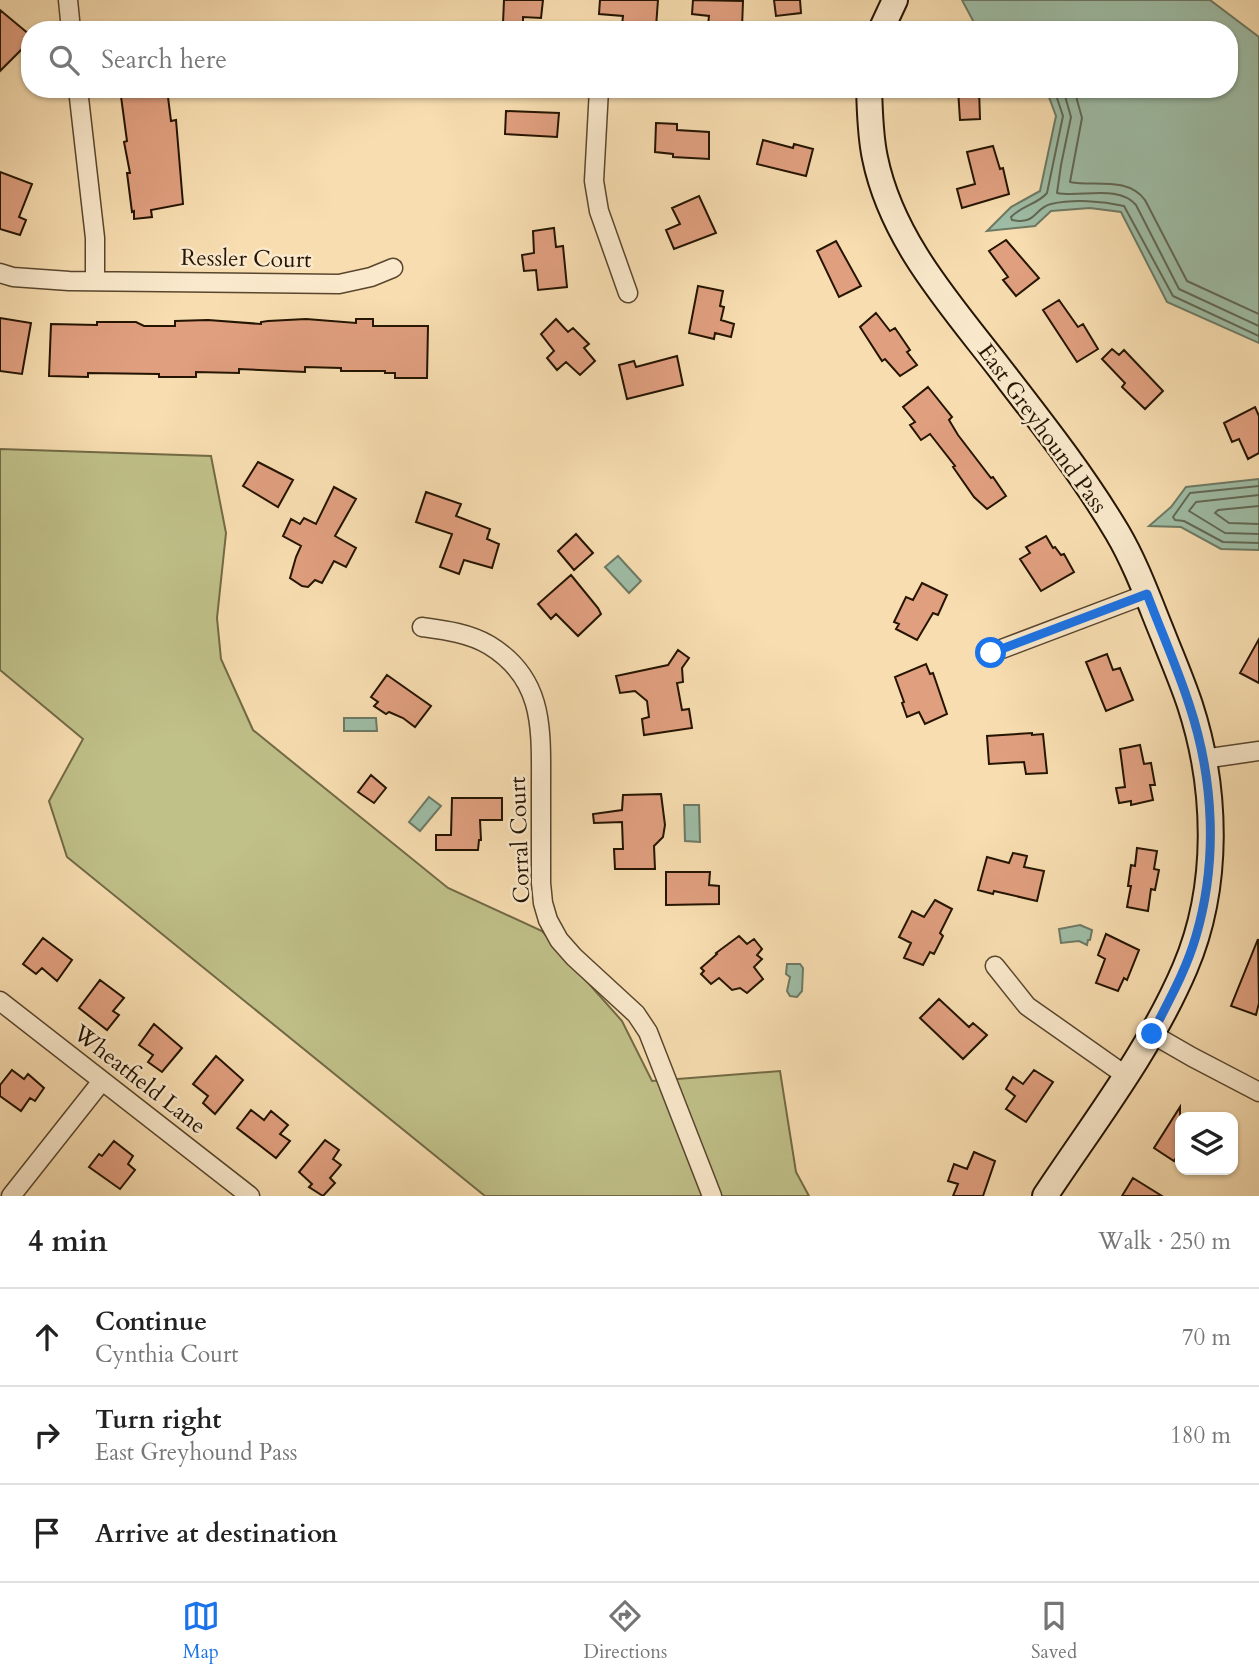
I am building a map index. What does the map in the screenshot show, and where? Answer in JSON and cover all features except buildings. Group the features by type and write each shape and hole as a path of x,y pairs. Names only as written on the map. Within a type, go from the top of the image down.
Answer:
{"street":[{"path":"68,0 70,21"},
{"path":"885,21 895,0"},
{"path":"79,98 95,238 95,280"},
{"path":"599,98 594,181 599,211 628,293"},
{"name":"East Greyhound Pass","path":"869,98 870,127 883,187 921,266 1075,465 1119,536 1147,594 1190,705 1203,759 1212,824 1205,902 1185,967 1152,1034 1045,1196"},
{"name":"Ressler Court","path":"0,273 24,277 95,280 339,284 393,268"},
{"path":"991,653 1147,594"},
{"name":"Corral Court","path":"422,627 454,632 488,644 510,662 530,689 541,723 541,883 548,920 559,940 574,957 643,1023 712,1196"},
{"path":"1203,759 1259,751"},
{"path":"995,966 1027,1006 1125,1075"},
{"name":"Wheatfield Lane","path":"0,1001 250,1196"},
{"path":"1152,1034 1259,1092"},
{"path":"11,1196 102,1080"}],"green space":[{"path":"0,449 211,456 226,533 217,618 221,659 253,730 448,888 542,931 622,1021 652,1081 780,1071 796,1172 809,1196 485,1196 67,857 49,801 83,739 0,670"}],"water":[{"path":"962,0 1210,0 1238,21 973,21"},
{"path":"1238,21 1259,37 1259,343 1167,302 1121,212 1090,208 1051,211 1035,226 987,231 1011,207 1040,191 1056,116 1049,98 1238,98"},
{"path":"1259,479 1259,550 1221,549 1181,527 1149,526 1171,507 1186,487"},
{"path":"618,556 641,581 629,593 605,567"},
{"path":"344,718 376,718 377,731 344,731"},
{"path":"429,797 441,806 420,831 409,822"},
{"path":"684,805 699,805 700,842 685,841"},
{"path":"1080,925 1092,930 1087,945 1079,941 1061,943 1059,929"},
{"path":"787,964 800,964 803,968 802,991 797,997 790,996 787,991 790,977 786,974"}],"route":[{"path":"991,653 1147,594 1190,705 1203,759 1212,824 1205,902 1196,937 1185,967 1152,1034"}]}
